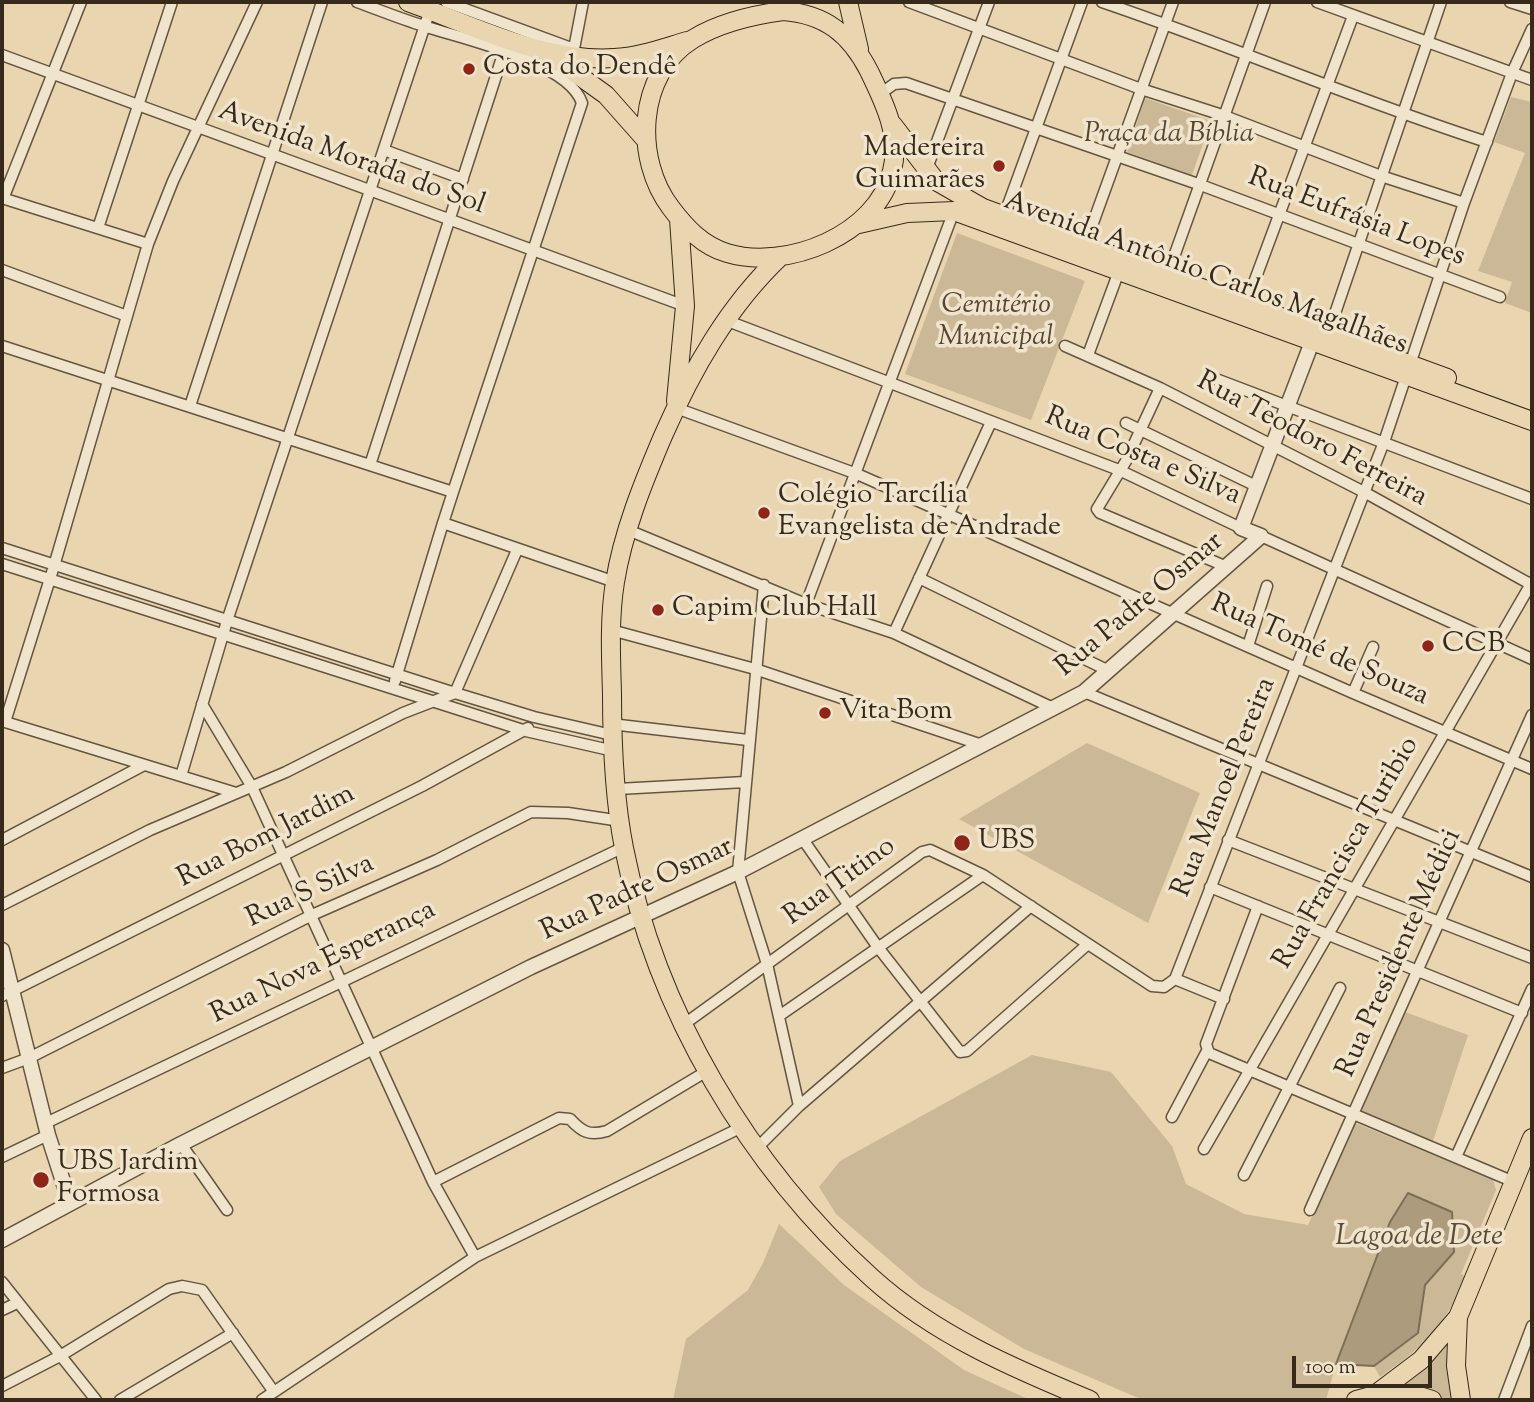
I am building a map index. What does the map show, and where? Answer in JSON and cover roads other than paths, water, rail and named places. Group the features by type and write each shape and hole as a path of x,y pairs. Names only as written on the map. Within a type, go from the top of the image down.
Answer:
{"main road":[{"path":"408,2 506,43 544,51 634,56 691,40 761,14 783,11 814,15 834,25 861,55"},
{"path":"761,14 776,2"},
{"path":"691,40 674,56 660,77 650,101 644,138 649,168 661,195 679,219 704,243 727,253 754,258 780,256 816,246 855,225 887,186 895,151 892,124 861,55 848,2"},
{"path":"544,51 581,74 606,95 644,138"},
{"name":"Avenida Antônio Carlos Magalhães","path":"892,124 926,171 964,199 1085,245 1165,282 1408,370 1532,421"},
{"name":"Avenida Antônio Carlos Magalhães","path":"855,225 907,213 954,211 1119,271 1245,304 1320,338"},
{"path":"676,408 685,306 679,219"},
{"path":"780,256 759,276 725,320 676,408 628,530 615,582 611,630 612,737 624,847 643,915 683,1025 707,1071 757,1148 846,1251 872,1278 910,1307 976,1349 1090,1400"},
{"name":"Avenida Antônio Carlos Magalhães","path":"1408,370 1532,409"},
{"path":"1376,1394 1421,1360 1458,1317 1532,1138"},
{"path":"1458,1317 1456,1366 1461,1400"},
{"path":"1356,1400 1376,1394 1405,1393 1432,1400"}],"street":[{"path":"81,2 54,75 2,199 148,244"},
{"path":"98,228 173,2"},
{"path":"236,793 3,722 50,580 148,244 257,2"},
{"path":"190,406 322,2"},
{"path":"357,2 434,13 573,53 583,2"},
{"path":"909,2 1141,89 1222,115 1381,176 1464,203"},
{"path":"926,171 989,2"},
{"path":"1004,216 1082,2"},
{"path":"1102,2 1248,52 1326,86 1403,115 1487,142"},
{"path":"1085,245 1173,2"},
{"path":"1165,282 1222,115 1265,2"},
{"path":"1317,2 1532,80"},
{"path":"1320,338 1359,244 1441,2"},
{"path":"1510,2 1532,9"},
{"path":"181,776 227,621 384,150 434,13"},
{"path":"1245,304 1353,16"},
{"name":"Rua Manoel Pereira","path":"1175,979 1257,763 1298,669 1384,442 1438,275 1512,73 1532,29"},
{"path":"370,465 506,43 572,85 582,103 443,523 394,687"},
{"name":"Avenida Morada do Sol","path":"2,55 685,306"},
{"name":"Rua Eufrásia Lopes","path":"880,94 902,83 953,99 1198,184 1500,297"},
{"path":"384,150 463,179"},
{"path":"806,604 954,211"},
{"path":"2,270 127,316"},
{"path":"1088,355 1119,271"},
{"name":"Rua Costa e Silva","path":"725,320 1119,470 1532,659"},
{"name":"Rua Padre Osmar","path":"1241,528 1287,406 1320,338"},
{"path":"2,346 190,406 288,441 453,492"},
{"name":"Rua Teodoro Ferreira","path":"1065,346 1160,388 1364,492 1532,584"},
{"path":"1208,376 1532,499"},
{"path":"1160,388 1142,430 1097,505 1100,513 1227,568"},
{"name":"Rua Tomé de Souza","path":"676,408 857,474 1532,769"},
{"path":"894,633 991,422"},
{"path":"1126,423 1256,486"},
{"path":"443,523 517,551 615,582"},
{"path":"628,530 806,604 894,633 1053,708"},
{"name":"Rua Padre Osmar","path":"2,1240 181,1144 374,1049 531,967 738,872 1084,692 1177,613 1261,536"},
{"path":"2,548 455,693 612,737"},
{"path":"2,905 150,830 252,787 403,713 455,693 517,551"},
{"path":"2,564 526,731 612,737 748,740"},
{"path":"919,578 1109,671"},
{"name":"Rua Francisca Turibio","path":"1204,1149 1532,584"},
{"path":"764,586 738,872 767,964 799,1106"},
{"path":"1248,646 1267,586"},
{"path":"611,630 755,669 982,745"},
{"path":"1353,693 1373,647"},
{"path":"1084,692 1532,877"},
{"path":"202,704 252,787 433,1182 475,1257"},
{"name":"Rua Presidente Médici","path":"1310,1210 1532,715"},
{"path":"526,731 534,717"},
{"name":"Rua Bom Jardim","path":"7,994 526,731"},
{"path":"2,840 144,765"},
{"path":"618,789 745,782"},
{"name":"Rua S Silva","path":"2,1068 29,1058 312,915 437,860 531,812 568,813 621,821"},
{"path":"802,838 877,946 956,1050 967,1051 1088,944"},
{"path":"1228,840 1532,958"},
{"name":"Rua Nova Esperança","path":"2,1157 47,1129 342,979 624,847"},
{"name":"Rua Titino","path":"683,1025 926,851 939,852 983,875 1152,986 1164,987 1175,979"},
{"path":"779,1016 983,875"},
{"path":"1210,887 1522,1013"},
{"path":"757,1148 799,1106 1031,905"},
{"path":"1172,1116 1207,1047 1258,906"},
{"path":"2,950 7,994 29,1058 70,1203"},
{"path":"1175,979 1224,999"},
{"path":"1244,1175 1340,988"},
{"path":"1456,1157 1532,989"},
{"path":"1207,1047 1289,1088 1514,1182"},
{"path":"433,1182 559,1118 570,1119 581,1132 590,1134 607,1131 707,1071"},
{"path":"262,1400 475,1257 742,1127"},
{"path":"181,1144 227,1210"},
{"path":"2,1282 96,1400"},
{"path":"2,1386 60,1356 169,1289 182,1286 202,1290 274,1392"},
{"path":"2,1310 17,1303"},
{"path":"1504,1400 1531,1331"},
{"path":"120,1400 233,1334"}],"water":[{"name":"Lagoa de Dete","path":"1408,1193 1452,1212 1454,1252 1425,1285 1418,1333 1374,1366 1336,1364 1390,1222"}],"place":[{"name":"Costa do Dendê","path":"469,69"},
{"name":"Madereira Guimarães","path":"999,166"},
{"name":"Colégio Tarcília Evangelista de Andrade","path":"764,513"},
{"name":"Capim Club Hall","path":"658,610"},
{"name":"CCB","path":"1428,646"},
{"name":"Vita Bom","path":"825,713"},
{"name":"UBS","path":"962,843"},
{"name":"UBS Jardim Formosa","path":"41,1180"}],"park label":[{"name":"Praça da Bíblia","path":"1169,136"},
{"name":"Cemitério Municipal","path":"996,323"}]}
